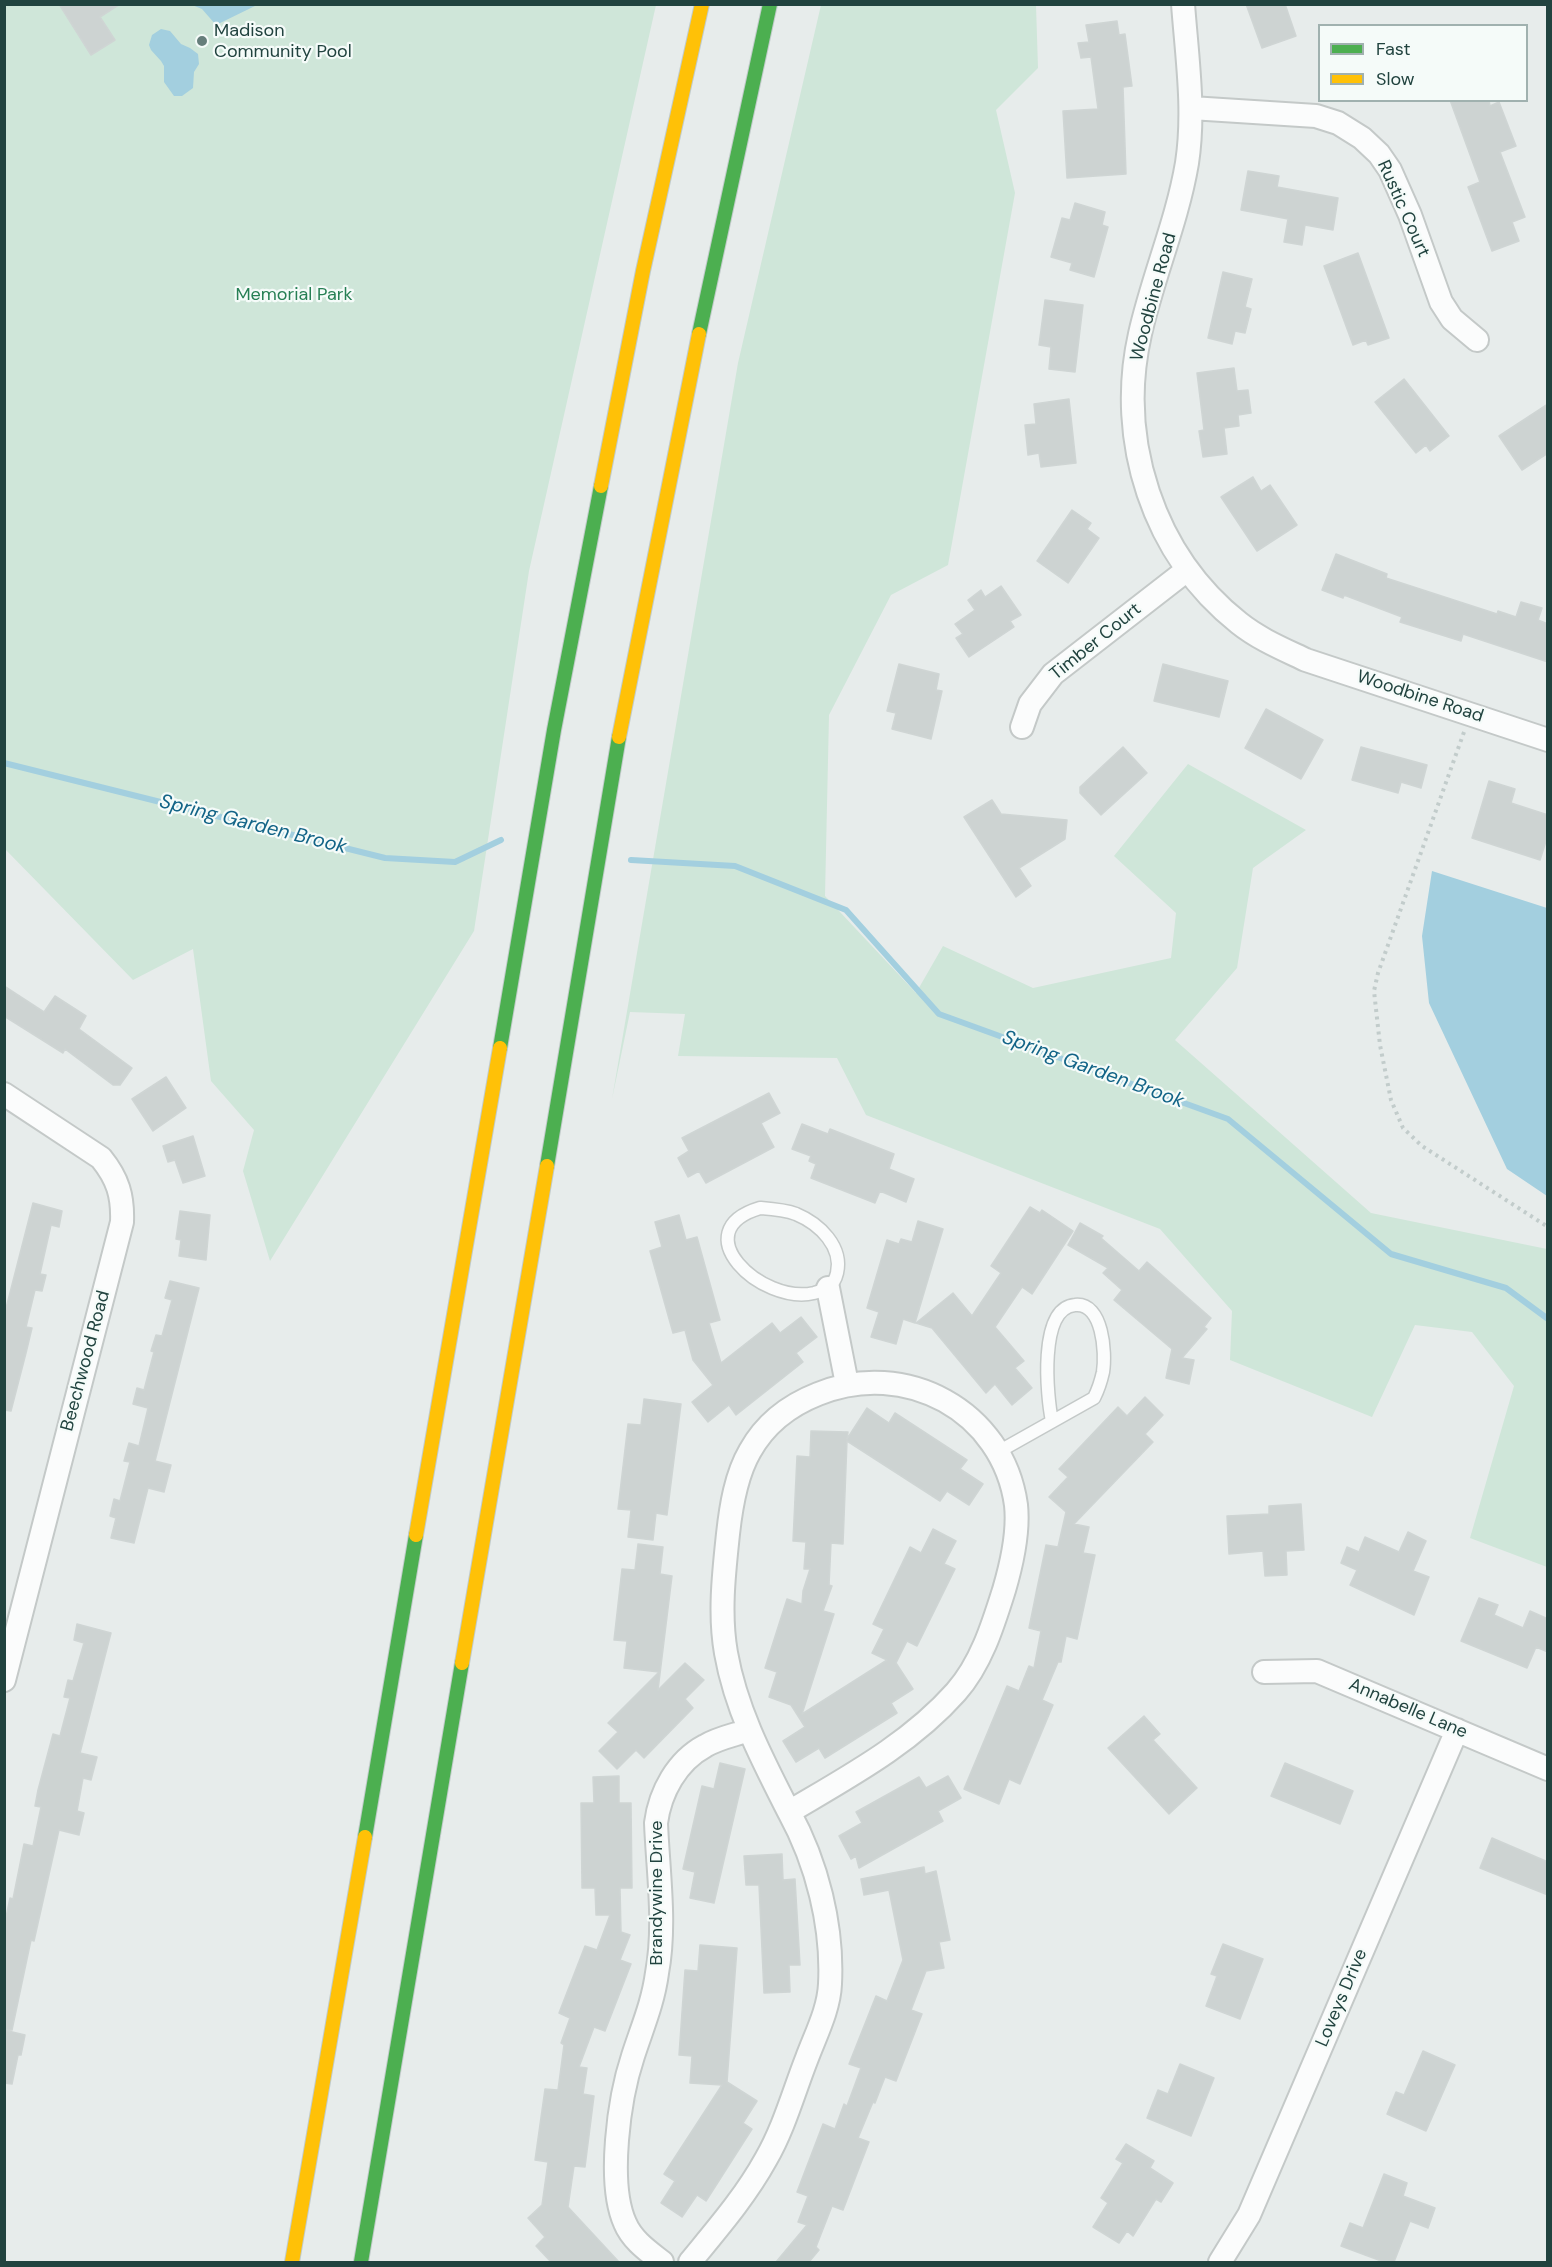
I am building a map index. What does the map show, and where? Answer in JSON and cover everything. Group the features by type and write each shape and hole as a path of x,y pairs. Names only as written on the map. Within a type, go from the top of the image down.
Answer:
{"highway":[{"path":"292,2262 554,730 641,282 702,4"},
{"path":"361,2262 618,744 708,287 770,4"}],"street":[{"name":"Woodbine Road","path":"1183,4 1191,108 1187,161 1177,212 1140,334 1134,371 1133,408 1136,446 1143,478 1157,518 1187,570 1219,606 1240,624 1272,644 1306,660 1548,740"},
{"name":"Rustic Court","path":"1191,108 1316,116 1338,123 1362,138 1379,154 1390,170 1410,215 1442,302 1452,319 1477,340"},
{"name":"Timber Court","path":"1022,727 1030,704 1053,674 1187,570"},
{"name":"Beechwood Road","path":"4,1094 101,1158 113,1173 123,1204 122,1222 4,1680"},
{"path":"828,1288 846,1384"},
{"path":"690,2262 748,2190 767,2158 823,2017 830,1985 829,1943 824,1906 813,1865 749,1730 733,1687 726,1650 723,1613 727,1545 730,1515 740,1473 756,1442 779,1416 802,1400 846,1384 872,1381 910,1386 937,1396 961,1410 981,1429 998,1452 1008,1473 1016,1505 1016,1533 1010,1570 995,1620 976,1663 958,1690 910,1735 882,1756 789,1812"},
{"name":"Annabelle Lane","path":"1264,1672 1317,1671 1548,1769"},
{"name":"Brandywine Drive","path":"662,2262 635,2239 625,2224 617,2198 615,2170 623,2095 632,2058 652,2004 658,1970 661,1928 657,1810 669,1782 691,1755 706,1744 749,1730"},
{"name":"Loveys Drive","path":"1220,2262 1249,2215 1457,1730"}],"lane":[{"path":"760,1208 797,1215 813,1224 831,1241 838,1253 837,1276 828,1288 812,1293 793,1294 774,1290 753,1279 736,1264 729,1251 730,1228 746,1212 760,1208"},
{"path":"998,1452 1094,1398 1103,1373 1104,1350 1100,1327 1093,1311 1085,1306 1076,1304 1067,1306 1060,1312 1048,1341 1047,1399 1052,1421"}],"path":[{"path":"1471,714 1378,973 1374,991 1380,1045 1391,1100 1403,1128 1422,1146 1548,1227"}],"green space":[{"name":"Memorial Park","path":"4,5 656,5 529,571 474,931 270,1261 243,1171 254,1130 211,1081 193,949 133,980 5,849"},
{"path":"821,5 1036,5 1038,68 996,110 1015,193 948,565 891,595 829,715 825,896 916,993 943,946 1033,988 1171,958 1176,913 1114,856 1188,764 1306,830 1253,868 1237,968 1175,1040 1371,1213 1547,1249 1547,1567 1470,1538 1514,1386 1472,1332 1415,1325 1372,1417 1230,1360 1232,1311 1160,1229 866,1115 837,1058 678,1056 685,1014 630,1012 612,1099 738,363"}],"water":[{"path":"257,4 216,25 202,9 192,5"},
{"path":"161,29 170,31 181,44 198,54 199,64 194,72 193,88 182,96 174,96 164,82 164,66 149,45 152,35"},
{"path":"1432,871 1547,908 1547,1196 1507,1169 1429,1003 1422,936"}],"building":[{"path":"59,4 120,4 100,17 115,40 91,55"},
{"path":"1246,4 1285,4 1296,36 1262,48"},
{"path":"1117,21 1119,35 1125,34 1132,86 1123,87 1126,174 1067,178 1063,111 1098,109 1091,57 1081,58 1078,43 1089,42 1086,25"},
{"path":"1451,102 1489,102 1490,106 1499,102 1516,146 1500,152 1525,217 1512,222 1519,241 1492,251 1468,187 1480,182"},
{"path":"1248,171 1279,176 1277,187 1338,198 1333,230 1305,225 1302,245 1284,242 1288,219 1241,210"},
{"path":"1075,203 1105,212 1102,225 1108,227 1094,277 1070,270 1072,263 1051,257 1062,218 1070,220"},
{"path":"1358,253 1389,338 1368,345 1366,340 1353,345 1324,266"},
{"path":"1223,272 1252,279 1245,307 1251,309 1245,333 1235,331 1232,344 1208,338"},
{"path":"1045,300 1083,305 1075,372 1049,369 1051,347 1039,345"},
{"path":"1234,368 1237,391 1248,390 1251,413 1238,415 1239,426 1224,428 1227,454 1203,457 1199,431 1204,430 1197,373"},
{"path":"1404,379 1449,436 1430,451 1426,445 1416,453 1375,402"},
{"path":"1069,399 1076,463 1041,467 1039,453 1028,455 1025,425 1036,424 1034,404"},
{"path":"1548,404 1548,453 1522,470 1499,436"},
{"path":"1253,477 1261,491 1270,485 1297,525 1257,551 1221,497"},
{"path":"1072,510 1091,523 1087,529 1099,538 1068,583 1037,561"},
{"path":"1336,554 1387,574 1386,578 1497,614 1498,611 1516,617 1521,602 1542,608 1538,620 1548,624 1548,662 1463,634 1461,641 1400,622 1402,617 1344,595 1343,598 1322,590"},
{"path":"1001,586 1021,615 1010,621 1014,627 969,657 956,638 963,634 955,624 975,610 968,600 981,590 985,597"},
{"path":"899,664 939,674 936,690 942,691 931,739 892,729 896,713 887,711"},
{"path":"1163,664 1228,681 1219,717 1154,701"},
{"path":"1266,709 1323,740 1301,779 1245,748"},
{"path":"1123,747 1147,773 1101,815 1080,793 1080,787"},
{"path":"1361,747 1427,765 1421,788 1401,782 1398,793 1352,780"},
{"path":"1489,781 1515,789 1511,803 1548,815 1548,835 1540,860 1472,838"},
{"path":"992,800 1001,814 1067,820 1065,839 1019,868 1031,886 1016,897 964,817"},
{"path":"4,986 44,1012 55,996 86,1016 79,1029 132,1068 120,1085 113,1085 65,1049 63,1053 4,1016"},
{"path":"166,1077 186,1108 153,1131 132,1099"},
{"path":"769,1093 780,1113 761,1123 774,1147 706,1183 699,1171 688,1177 678,1158 689,1151 682,1138"},
{"path":"802,1124 828,1134 830,1129 894,1154 889,1169 914,1179 906,1202 880,1191 875,1203 811,1178 816,1164 809,1161 811,1156 792,1149"},
{"path":"193,1136 205,1176 183,1183 175,1160 168,1162 163,1146"},
{"path":"33,1203 62,1211 59,1227 51,1225 40,1274 46,1275 42,1291 35,1290 26,1327 32,1328 11,1411 4,1410 4,1316"},
{"path":"1030,1207 1040,1213 1042,1210 1073,1231 1032,1294 1022,1287 995,1327 1024,1361 1015,1368 1032,1388 1012,1405 995,1384 986,1393 932,1328 916,1323 953,1293 972,1316 1001,1273 991,1266"},
{"path":"180,1211 210,1215 206,1260 179,1256 181,1240 176,1239"},
{"path":"679,1215 686,1240 697,1237 720,1320 709,1323 721,1363 772,1323 780,1333 801,1317 817,1337 796,1353 803,1362 736,1415 729,1405 708,1422 692,1402 713,1385 693,1360 685,1330 673,1333 650,1251 662,1247 655,1222"},
{"path":"918,1221 943,1229 915,1323 903,1319 896,1344 871,1337 879,1312 867,1308 887,1240 899,1244 901,1239 912,1242"},
{"path":"1080,1223 1103,1236 1101,1238 1139,1271 1147,1262 1211,1318 1204,1327 1207,1329 1182,1358 1194,1360 1189,1384 1166,1378 1172,1349 1114,1300 1122,1290 1103,1273 1108,1268 1068,1245"},
{"path":"170,1281 199,1288 155,1461 171,1465 164,1492 148,1488 134,1543 111,1538 116,1518 110,1516 114,1499 120,1501 130,1462 124,1461 129,1443 139,1446 148,1408 133,1404 137,1388 144,1390 156,1335 162,1336 172,1300 165,1298"},
{"path":"1145,1397 1163,1415 1145,1434 1153,1442 1074,1524 1089,1527 1083,1553 1095,1555 1077,1639 1066,1636 1061,1662 1058,1662 1042,1700 1053,1705 1020,1784 1009,1779 999,1804 964,1789 1007,1686 1019,1691 1029,1666 1034,1668 1041,1631 1029,1628 1046,1545 1058,1547 1066,1512 1049,1497 1068,1477 1059,1469 1118,1407 1127,1416"},
{"path":"644,1399 681,1404 667,1515 656,1513 653,1540 628,1537 631,1510 618,1509 628,1424 641,1425"},
{"path":"867,1408 889,1423 895,1413 967,1460 960,1469 983,1484 969,1505 947,1491 940,1501 847,1441 843,1544 831,1543 829,1585 832,1586 823,1611 834,1614 802,1714 887,1660 872,1653 884,1629 873,1624 910,1547 921,1553 933,1529 956,1541 944,1564 955,1569 917,1646 907,1641 896,1663 913,1689 891,1703 897,1713 825,1758 819,1748 796,1762 783,1741 805,1727 791,1705 769,1697 777,1672 765,1668 787,1599 802,1604 803,1591 810,1569 804,1569 806,1542 793,1541 797,1456 810,1457 811,1431 848,1432 847,1439"},
{"path":"1301,1504 1304,1550 1286,1551 1287,1575 1265,1576 1263,1551 1229,1554 1227,1516 1269,1514 1269,1506"},
{"path":"1408,1532 1426,1541 1413,1571 1429,1577 1414,1615 1350,1585 1357,1570 1341,1563 1347,1547 1359,1552 1365,1537 1399,1552"},
{"path":"638,1544 663,1547 660,1574 672,1576 658,1690 685,1663 704,1680 685,1699 693,1708 644,1758 636,1750 617,1769 599,1751 618,1732 608,1723 659,1672 624,1668 627,1641 614,1640 622,1569 635,1570"},
{"path":"1479,1598 1498,1605 1494,1615 1523,1628 1530,1611 1548,1619 1548,1652 1536,1647 1527,1668 1461,1641"},
{"path":"77,1624 111,1633 80,1753 97,1757 91,1780 83,1778 77,1811 84,1813 79,1835 59,1830 34,1941 31,1940 12,2030 4,2029 4,1927 10,1898 13,1899 24,1844 33,1846 41,1807 35,1806 38,1790 53,1734 60,1736 70,1698 64,1697 68,1680 73,1681 84,1643 74,1640"},
{"path":"1144,1716 1160,1734 1153,1740 1197,1788 1169,1814 1108,1748"},
{"path":"720,1763 745,1769 714,1903 690,1898 695,1872 683,1869 702,1786 714,1789"},
{"path":"1285,1763 1353,1791 1340,1824 1271,1796"},
{"path":"619,1776 619,1803 631,1803 632,1888 620,1888 621,1932 630,1935 620,1960 631,1964 605,2031 594,2027 579,2067 587,2068 583,2094 594,2096 585,2167 574,2166 568,2207 619,2262 551,2262 536,2246 545,2237 528,2218 542,2205 548,2162 535,2160 545,2089 558,2090 564,2045 561,2043 570,2018 559,2013 585,1946 597,1950 610,1915 596,1915 595,1888 582,1888 581,1803 594,1803 593,1777"},
{"path":"948,1776 961,1798 938,1811 943,1821 859,1868 856,1856 851,1859 839,1836 862,1823 856,1812 919,1777 926,1788"},
{"path":"1492,1838 1548,1862 1548,1895 1480,1868"},
{"path":"782,1854 783,1880 795,1879 800,1965 789,1965 790,1992 764,1993 759,1885 746,1885 744,1856"},
{"path":"924,1867 925,1874 936,1871 950,1940 939,1942 944,1968 926,1971 911,2010 922,2014 896,2081 885,2077 858,2138 869,2142 843,2210 832,2206 816,2247 819,2250 809,2262 776,2262 807,2225 798,2222 808,2196 797,2192 823,2124 835,2129 844,2104 847,2106 861,2068 849,2064 876,1996 887,2001 903,1960 889,1890 864,1895 861,1879"},
{"path":"1223,1944 1263,1959 1240,2019 1206,2006 1217,1976 1211,1974"},
{"path":"700,1945 737,1948 727,2082 757,2101 743,2123 752,2129 706,2201 697,2195 682,2217 661,2203 675,2181 664,2174 722,2085 690,2083 692,2056 679,2055 685,1970 698,1971"},
{"path":"4,2030 25,2035 12,2084 4,2083"},
{"path":"1423,2051 1455,2065 1426,2131 1387,2114 1396,2092 1404,2095"},
{"path":"1180,2064 1214,2078 1191,2136 1147,2118 1158,2090 1168,2094"},
{"path":"1126,2144 1154,2161 1150,2168 1173,2183 1161,2202 1156,2199 1133,2236 1127,2231 1119,2243 1093,2227 1108,2203 1101,2198 1123,2163 1116,2159"},
{"path":"1384,2174 1407,2183 1403,2196 1435,2208 1428,2228 1410,2221 1394,2262 1384,2262 1341,2246 1350,2223 1363,2228"}],"waterway":[{"name":"Spring Garden Brook","path":"4,763 385,858 455,862 501,840"},
{"name":"Spring Garden Brook","path":"631,860 735,866 846,910 939,1014 1228,1119 1391,1254 1506,1288 1548,1319"}],"traffic: fast":[{"path":"699,334 770,4"},
{"path":"500,1048 554,730 601,486"},
{"path":"547,1166 619,737"},
{"path":"365,1837 416,1535"},
{"path":"361,2262 462,1663"}],"traffic: slow":[{"path":"601,486 643,271 702,4"},
{"path":"619,737 699,334"},
{"path":"416,1535 500,1048"},
{"path":"462,1663 547,1166"},
{"path":"292,2262 365,1837"}],"place":[{"name":"Madison Community Pool","path":"202,41"}]}
